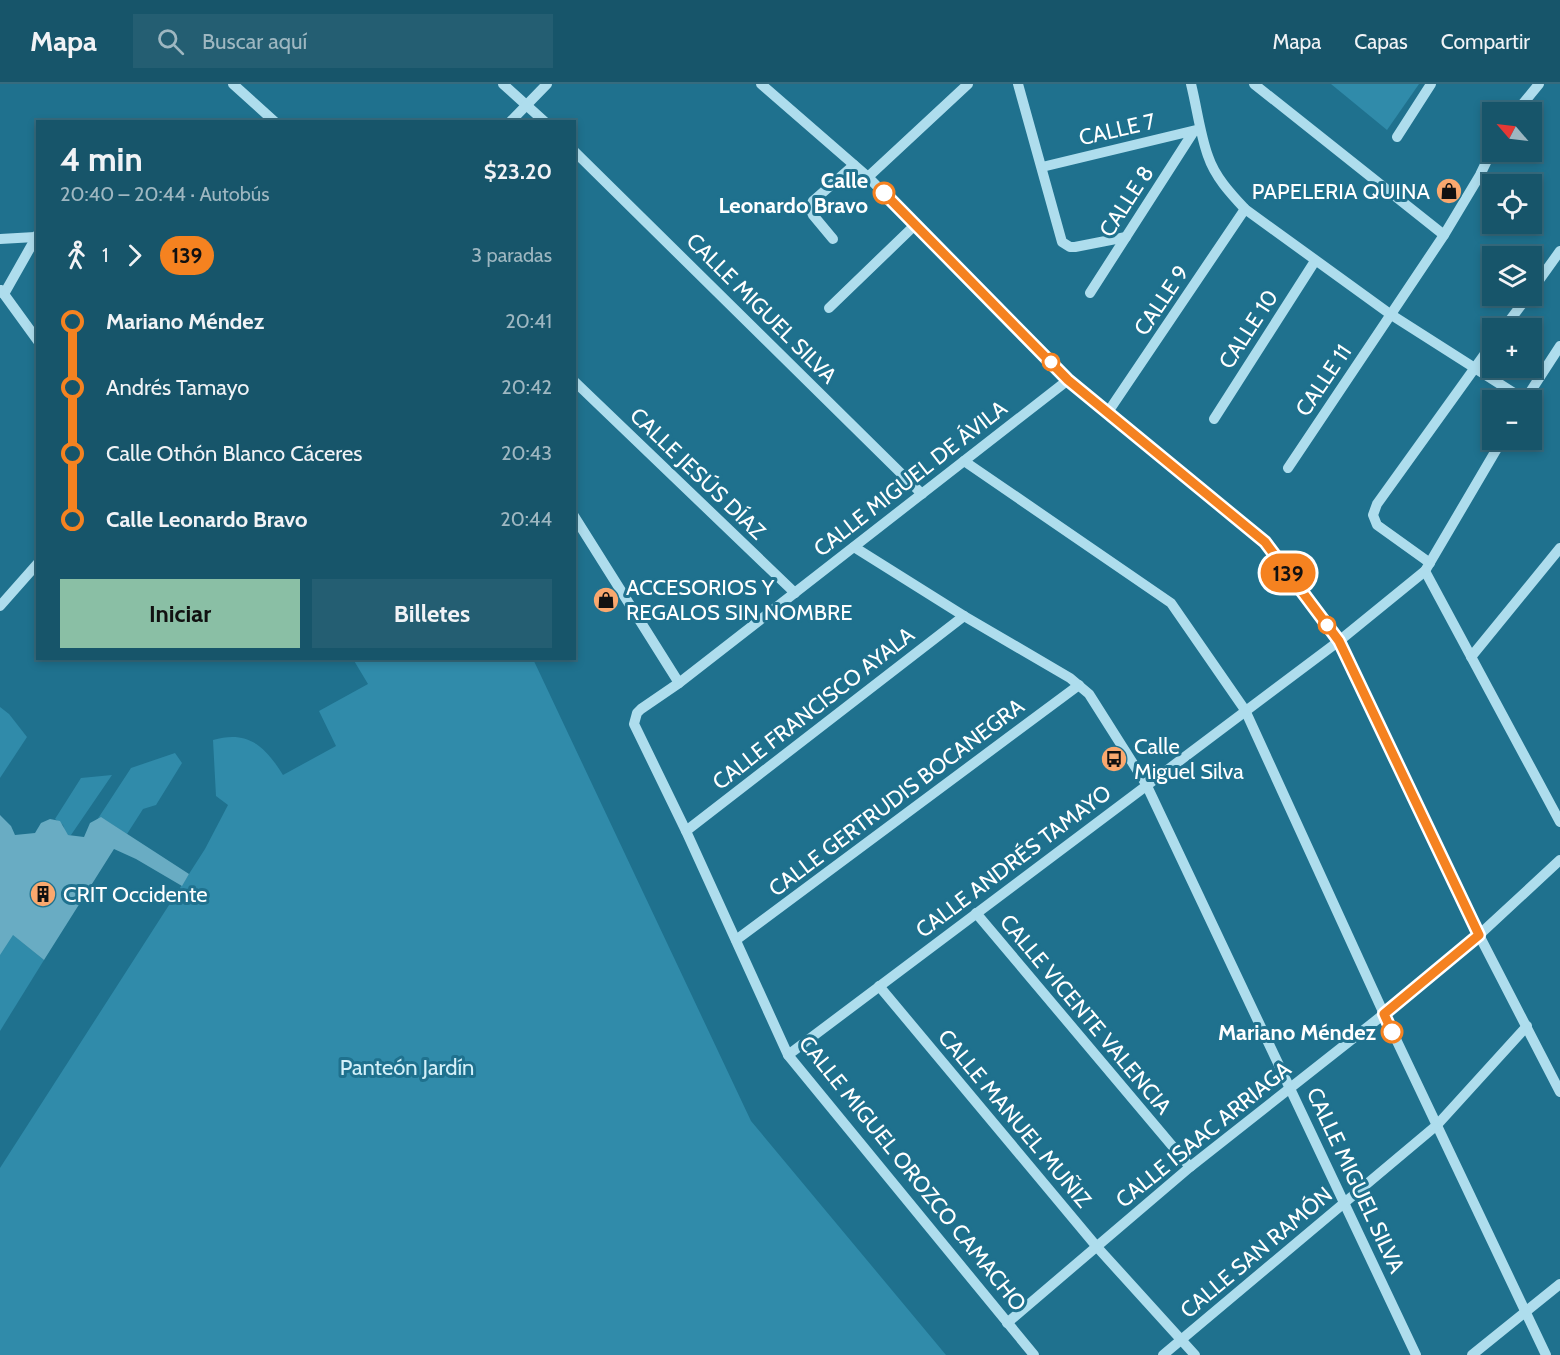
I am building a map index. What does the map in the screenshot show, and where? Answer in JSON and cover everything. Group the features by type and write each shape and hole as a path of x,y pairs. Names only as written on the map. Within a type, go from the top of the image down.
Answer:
{"street":[{"path":"233,84 273,120"},
{"path":"503,84 528,104 543,120"},
{"path":"512,120 547,84"},
{"path":"761,84 868,177 1068,380 1265,542 1339,641 1479,935 1560,1092"},
{"path":"868,177 968,84"},
{"path":"1018,84 1060,237 1066,245 1075,247 1126,237"},
{"path":"1191,84 1198,130 1208,156 1230,194 1245,209 1390,314 1509,390"},
{"path":"1254,84 1444,235"},
{"path":"1397,137 1431,84"},
{"path":"1524,102 1539,84"},
{"name":"CALLE 7","path":"1042,167 1198,130"},
{"name":"CALLE 8","path":"1090,293 1198,130"},
{"name":"CALLE MIGUEL SILVA","path":"576,153 922,494"},
{"name":"CALLE 11","path":"1288,468 1444,235 1486,162"},
{"path":"833,238 813,215 810,208 813,201 855,165"},
{"name":"CALLE 9","path":"1108,412 1245,209"},
{"path":"830,308 915,225"},
{"path":"0,239 36,235"},
{"path":"36,235 2,291 36,338"},
{"path":"1542,276 1560,251"},
{"name":"CALLE 10","path":"1214,419 1315,261"},
{"path":"1531,390 1560,346"},
{"path":"1482,358 1377,504 1373,515 1377,525 1427,567 1471,657 1560,822"},
{"name":"CALLE MIGUEL DE ÁVILA","path":"635,717 641,709 679,683 1068,380"},
{"name":"CALLE JESÚS DÍAZ","path":"576,383 795,593"},
{"name":"CALLE ANDRÉS TAMAYO","path":"788,1055 1339,641 1427,567 1496,450"},
{"path":"964,461 1171,603 1245,710 1384,1014 1546,1355"},
{"path":"576,519 679,683"},
{"name":"CALLE MIGUEL SILVA","path":"854,547 1089,693 1146,784 1416,1355"},
{"path":"1471,657 1560,548"},
{"path":"0,606 36,565"},
{"name":"CALLE FRANCISCO AYALA","path":"686,831 964,616"},
{"name":"CALLE GERTRUDIS BOCANEGRA","path":"736,940 1079,685"},
{"name":"CALLE MIGUEL OROZCO CAMACHO","path":"635,717 635,729 686,831 788,1055 1034,1355"},
{"name":"CALLE ISAAC ARRIAGA","path":"1007,1323 1190,1167 1384,1014 1479,935 1560,860"},
{"name":"CALLE VICENTE VALENCIA","path":"976,913 1190,1167"},
{"name":"CALLE MANUEL MUÑIZ","path":"879,986 1097,1247 1195,1355"},
{"name":"CALLE SAN RAMÓN","path":"1163,1355 1437,1125 1527,1026"},
{"path":"1472,1355 1560,1284"}],"green space":[{"path":"1331,84 1419,84 1387,130"},
{"name":"Panteón Jardín","path":"354,660 533,660 751,1121 946,1355 0,1355 0,1168 205,849 228,805 216,796 213,740 236,737 254,743 269,756 283,775 336,746 319,711 368,684"},
{"path":"0,707 9,714 27,737 0,778"},
{"path":"175,753 182,763 156,805 143,809 127,834 105,820 97,820 131,768"},
{"path":"112,775 71,835 66,835 63,825 55,819 81,778"},
{"path":"0,924 44,960 0,1031"}],"building":[{"name":"CRIT Occidente","path":"0,815 11,826 15,835 35,833 41,823 50,819 60,821 68,835 84,837 90,823 101,817 189,874 182,886 114,849 44,960 13,935 0,955"}],"bus line":[{"name":"139","path":"884,193 1068,380 1265,542 1339,641 1479,935 1384,1014 1392,1032"}],"place":[{"name":"PAPELERIA QUINA","path":"1449,191"},
{"name":"Calle Leonardo Bravo","path":"884,193"},
{"name":"ACCESORIOS Y REGALOS SIN NOMBRE","path":"606,600"},
{"name":"Calle Miguel Silva","path":"1114,759"},
{"name":"CRIT Occidente","path":"43,894"},
{"name":"Mariano Méndez","path":"1392,1032"}]}
